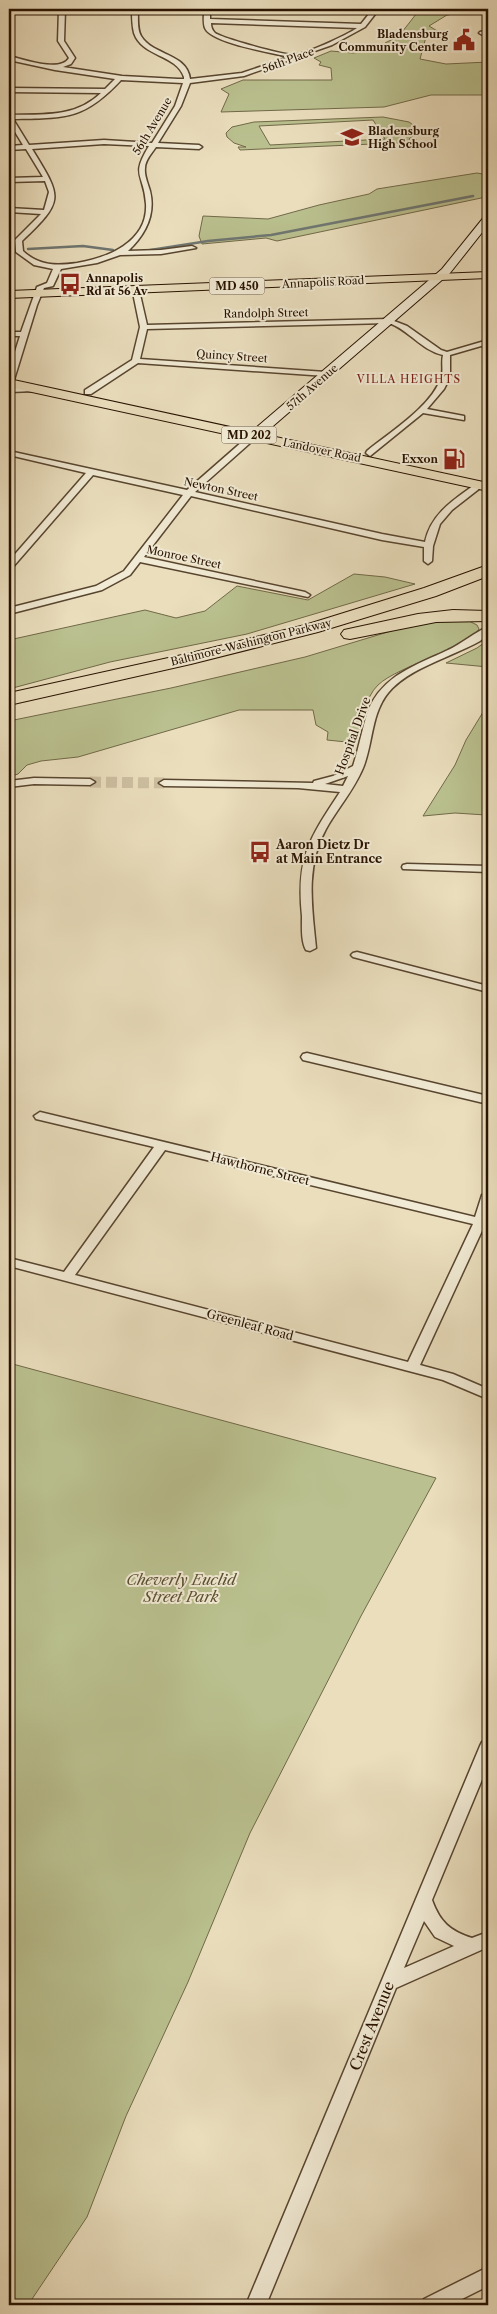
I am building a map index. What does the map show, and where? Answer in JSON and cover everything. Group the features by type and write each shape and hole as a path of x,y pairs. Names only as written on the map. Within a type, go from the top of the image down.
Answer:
{"highway":[{"name":"Baltimore-Washington Parkway","path":"9,699 318,627 427,593 488,570"},
{"name":"Baltimore-Washington Parkway","path":"9,712 350,634 488,584"},
{"path":"350,634 428,617 455,614 488,616"}],"main road":[{"name":"Annapolis Road","path":"9,295 41,280 135,290 441,274 488,269"},
{"name":"Annapolis Road","path":"9,289 41,280 441,274 488,275"},
{"name":"Landover Road","path":"9,380 37,389 257,433 486,483"},
{"name":"Landover Road","path":"9,380 88,392 257,433 370,453 486,483"}],"street":[{"path":"54,68 69,63 72,58 60,41 62,9"},
{"path":"136,9 137,34 140,39 153,50 182,66 186,71 187,80"},
{"path":"207,9 209,30 218,37 295,57"},
{"name":"56th Place","path":"9,58 54,68 120,77 187,80 232,77 258,71 338,41 363,26 376,9"},
{"path":"207,21 363,26"},
{"path":"488,32 482,33 488,36"},
{"path":"58,267 50,284 41,280 28,259 20,252 20,240 47,212 53,195 47,179 9,117 72,112 87,107 120,77"},
{"name":"56th Avenue","path":"119,253 133,240 145,223 149,206 141,170 152,145 182,96 187,80"},
{"path":"9,90 105,91"},
{"path":"9,148 87,142 199,147"},
{"path":"9,180 47,179"},
{"path":"9,210 47,212"},
{"name":"57th Avenue","path":"139,558 188,494 441,274 488,219"},
{"path":"9,239 20,240"},
{"path":"9,380 41,280 58,267 119,253 156,253 192,248"},
{"path":"88,392 136,361 144,327 135,290"},
{"path":"389,321 401,324 434,351 447,354 488,342"},
{"name":"Randolph Street","path":"144,327 389,321"},
{"path":"9,334 25,334"},
{"path":"370,453 421,410 442,387 447,375 447,354"},
{"name":"Quincy Street","path":"136,361 326,374"},
{"path":"9,390 37,389"},
{"path":"421,410 461,418"},
{"name":"Newton Street","path":"9,453 188,494 428,545"},
{"path":"9,566 91,472"},
{"path":"428,561 428,545 436,523 445,512 486,483"},
{"name":"Monroe Street","path":"9,612 99,588 127,573 139,558 305,595"},
{"name":"Hospital Drive","path":"164,784 298,785 346,789 358,768 377,704 386,689 404,675 467,646 488,630"},
{"path":"298,785 327,781 344,776 358,768"},
{"path":"9,784 34,781 90,782"},
{"path":"310,948 307,884 309,854 346,789"},
{"path":"407,867 488,869"},
{"path":"357,955 488,989"},
{"path":"308,1057 488,1100"},
{"name":"Hawthorne Street","path":"40,1116 480,1222"},
{"path":"67,1277 162,1145"},
{"path":"412,1368 480,1222 488,1196"},
{"name":"Greenleaf Road","path":"9,1262 412,1368 466,1383 488,1394"},
{"name":"Crest Avenue","path":"256,2305 488,1746"},
{"path":"424,1900 430,1921 439,1931 451,1938 481,1943"},
{"path":"389,1983 481,1943"},
{"path":"431,2305 488,2276"}],"green space":[{"path":"420,9 470,9 469,12 447,15 429,26 439,32 426,37 420,59 446,64 488,62 488,95 431,95 384,107 221,112 229,94 221,89 243,80 332,80 331,68 319,65 321,62 314,58 331,51 353,53 386,49 389,46 385,43 399,36"},
{"path":"383,117 409,122 416,127 416,134 409,139 416,139 417,142 240,150 238,147 246,147 234,143 227,137 226,133 232,127 254,122","holes":["373,120 385,139 270,145 259,126"]},
{"path":"477,173 488,175 486,197 277,241 266,238 202,244 199,236 203,216 268,219 369,194 377,189"},
{"path":"354,574 385,577 415,584 247,634 110,662 9,689 9,640 145,610 176,618 205,611 237,586 308,600"},
{"path":"431,619 465,619 477,625 479,629 473,636 462,643 401,671 378,685 373,690 366,704 356,743 327,740 328,732 316,725 313,710 239,710 78,757 41,761 27,765 18,774 9,777 9,721 171,688 305,657"},
{"path":"488,640 488,667 446,663 477,648"},
{"path":"488,704 488,812 486,815 455,813 423,816 455,765 466,740"},
{"name":"Cheverly Euclid Street Park","path":"9,1363 436,1478 361,1616 250,1833 188,1982 126,2116 87,2217 28,2305 9,2305"}],"waterway":[{"path":"144,251 208,241 271,235 473,196"},
{"path":"28,249 83,246 113,250"},
{"path":"9,251 13,250"}],"tunnel":[{"path":"90,782 164,783"}],"place":[{"name":"Bladensburg Community Center","path":"464,40"},
{"name":"Bladensburg High School","path":"352,137"},
{"name":"Annapolis Rd at 56 Av","path":"70,284"},
{"name":"Exxon","path":"454,459"},
{"name":"Aaron Dietz Dr at Main Entrance","path":"260,852"}],"district":[{"name":"VILLA HEIGHTS","path":"409,379"}]}
